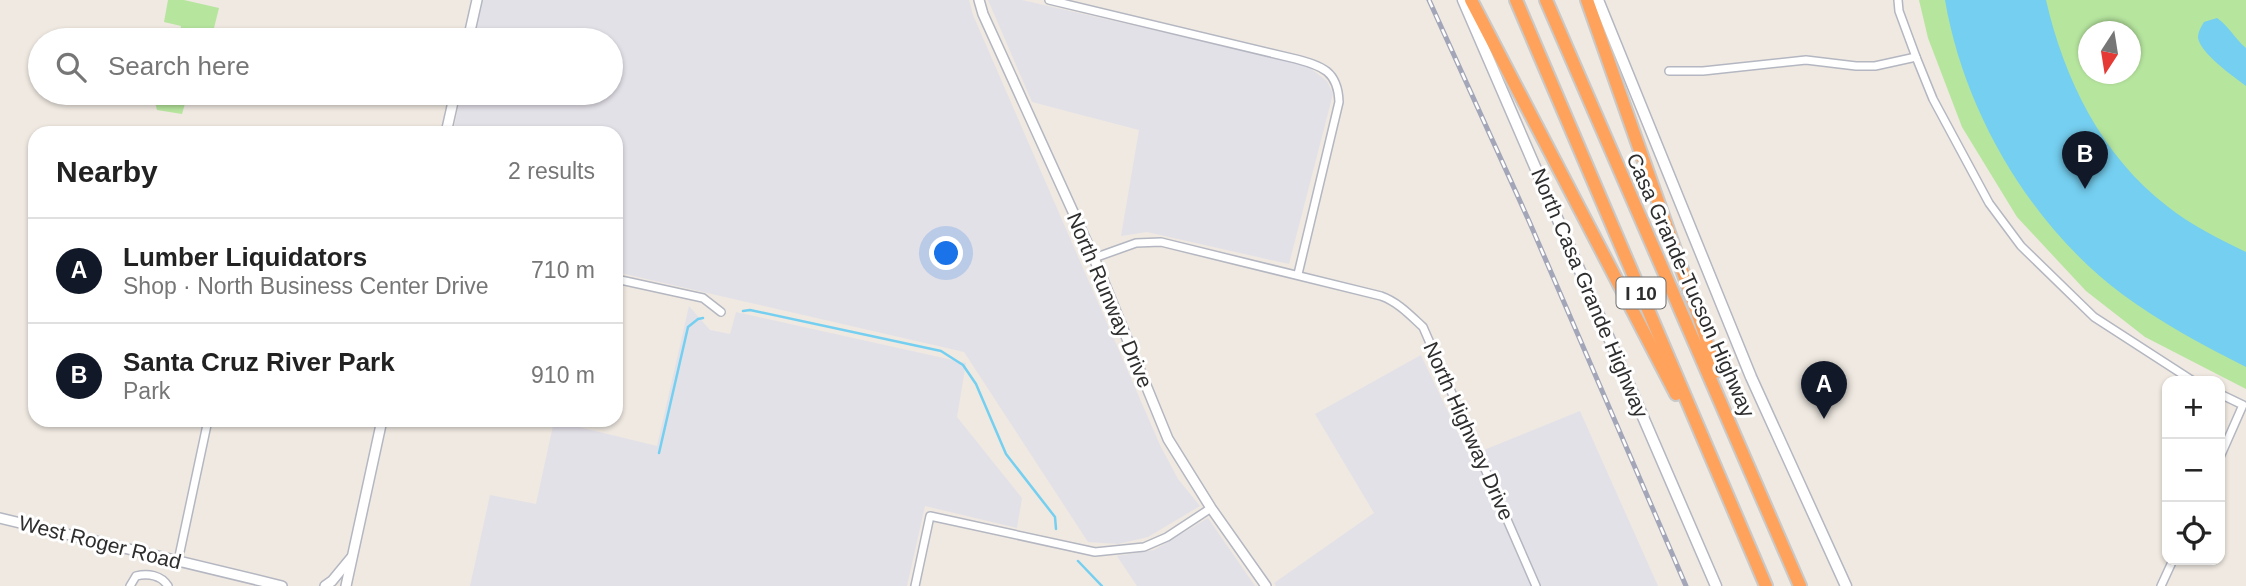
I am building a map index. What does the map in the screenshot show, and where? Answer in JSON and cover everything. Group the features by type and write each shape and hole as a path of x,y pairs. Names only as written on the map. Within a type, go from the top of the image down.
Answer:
{"highway":[{"path":"1471,0 1716,470"},
{"name":"I 10","path":"1516,0 1766,586"},
{"name":"Casa Grande-Tucson Highway","path":"1546,0 1800,586"},
{"path":"1587,0 1704,332 1741,449"}],"main road":[{"name":"North Casa Grande Highway","path":"1463,0 1716,586"},
{"path":"1598,0 1751,377 1846,586"}],"street":[{"path":"470,28 477,0"},
{"name":"North Runway Drive","path":"979,0 1094,258 1168,439 1211,508 1266,586"},
{"path":"1049,0 1315,64 1332,76 1338,88 1339,102 1298,274"},
{"path":"1898,0 1899,11 1933,99 1989,203 2021,246 2094,317 2185,376"},
{"path":"1669,71 1703,71 1806,60 1875,66 1916,57"},
{"path":"448,126 452,105"},
{"name":"North Highway Drive","path":"1094,258 1136,243 1161,242 1391,299 1423,327 1536,586"},
{"path":"623,281 703,298 721,312"},
{"path":"2225,396 2243,405 2225,446"},
{"path":"178,561 207,427"},
{"path":"346,586 380,427"},
{"path":"915,586 930,516 1095,552 1143,547 1167,537 1211,508"},
{"name":"West Roger Road","path":"0,517 282,586"},
{"path":"325,586 332,582 352,556"},
{"path":"2161,586 2171,565"},
{"path":"130,586 136,576 144,574 158,577 168,586"}],"shaded area":[{"path":"482,0 969,0 973,15 1160,445 1178,479 1200,506 1148,537 1118,544 1088,542 964,352 623,274 623,126 454,126 459,105 623,105 623,28 476,28"},
{"path":"988,0 1022,0 1306,65 1327,81 1333,94 1289,264 1147,232 1121,236 1139,130 1032,102"},
{"path":"689,306 710,330 730,334 736,312 966,363 957,417 1022,498 1017,528 925,506 907,586 470,586 490,495 536,504 553,427 579,427 657,446"},
{"path":"1421,355 1469,456 1580,411 1658,586 1276,586 1274,583 1374,513 1315,414"},
{"path":"1208,518 1255,586 1137,586 1117,556 1154,550"}],"green space":[{"path":"168,0 184,0 219,8 214,28 181,28 164,22"},
{"path":"1919,0 2246,0 2246,389 2145,337 2086,291 2017,217 1962,127 1928,38"},
{"path":"156,105 185,105 182,114 157,110"}],"water":[{"path":"1945,0 2046,0 2063,58 2075,87 2105,140 2123,164 2176,213 2246,252 2246,367 2182,333 2122,294 2089,266 2031,201 2006,164 1985,124 1954,42"},
{"path":"2217,18 2246,48 2246,86 2218,64 2200,44 2198,36 2204,22"}],"waterway":[{"path":"743,311 750,310 941,351 963,365 976,384 1006,454 1055,517 1056,529"},
{"path":"659,453 688,327 703,318"},
{"path":"1078,561 1102,586"}],"railway":[{"path":"1429,0 1529,221 1686,586"}],"place":[{"name":"Santa Cruz River Park","path":"2085,189"},
{"name":"Lumber Liquidators","path":"1824,419"}]}
